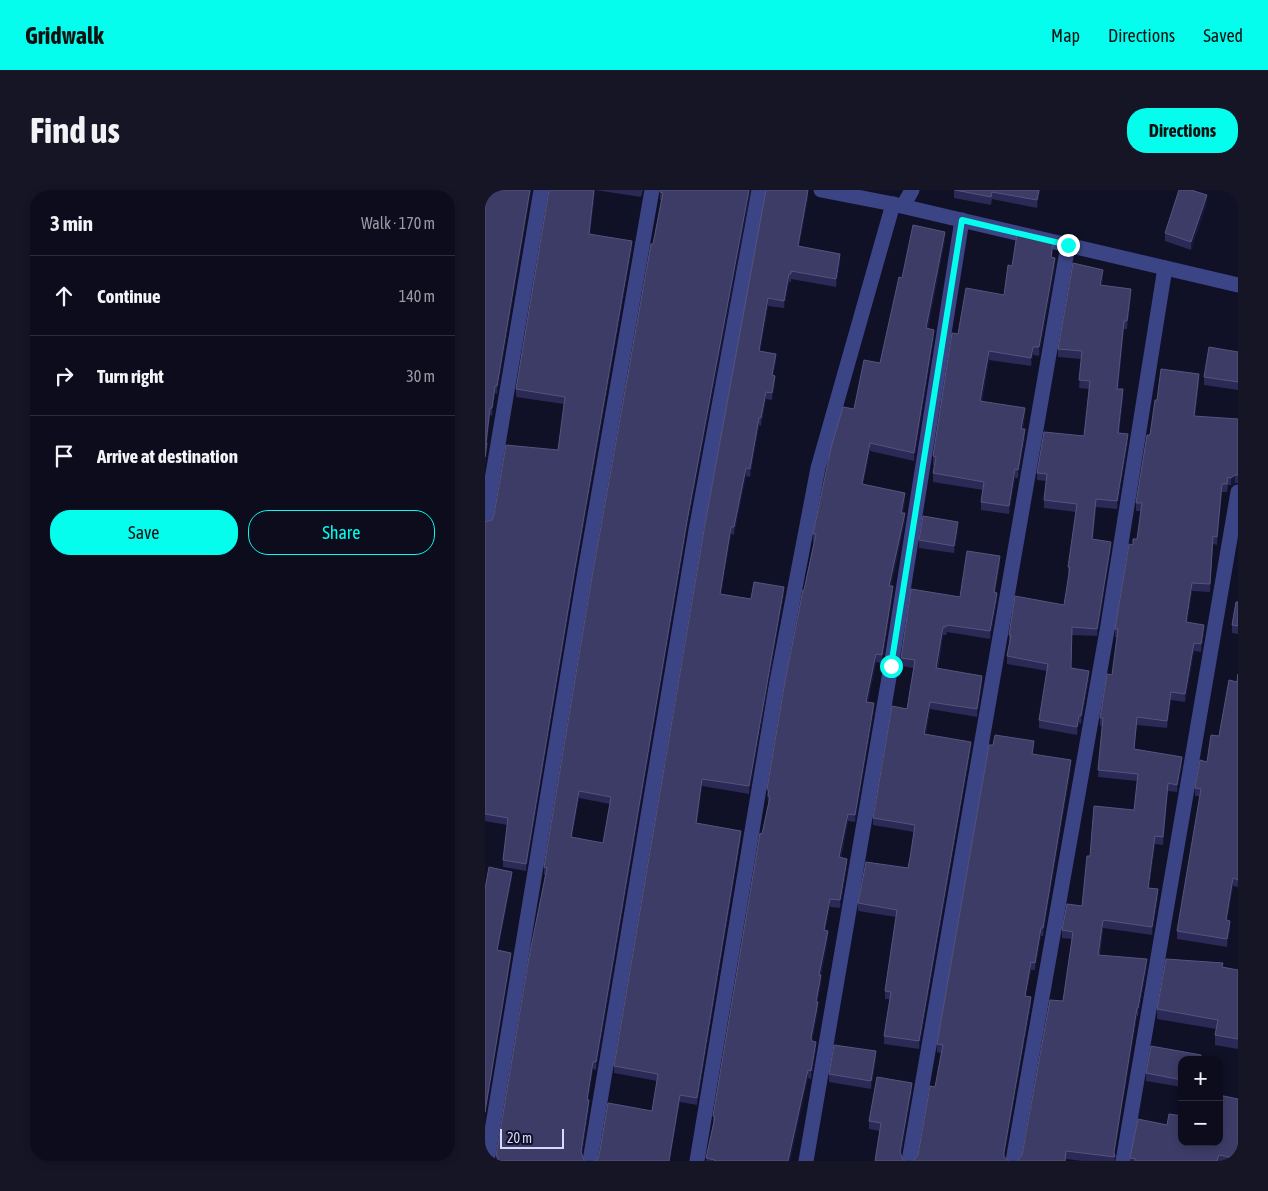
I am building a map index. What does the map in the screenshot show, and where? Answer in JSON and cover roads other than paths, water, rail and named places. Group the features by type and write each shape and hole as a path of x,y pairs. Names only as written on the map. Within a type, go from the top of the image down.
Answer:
{"street":[{"path":"485,521 541,190"},
{"path":"487,1161 583,583 652,190"},
{"path":"590,1161 696,530 759,190"},
{"path":"821,190 898,205 1238,285"},
{"path":"697,1161 776,687 818,468 898,205 912,190"},
{"path":"805,1161 891,666 962,220"},
{"path":"909,1161 1068,245"},
{"path":"1013,1161 1106,634 1165,268"},
{"path":"1123,1161 1238,492"}]}
